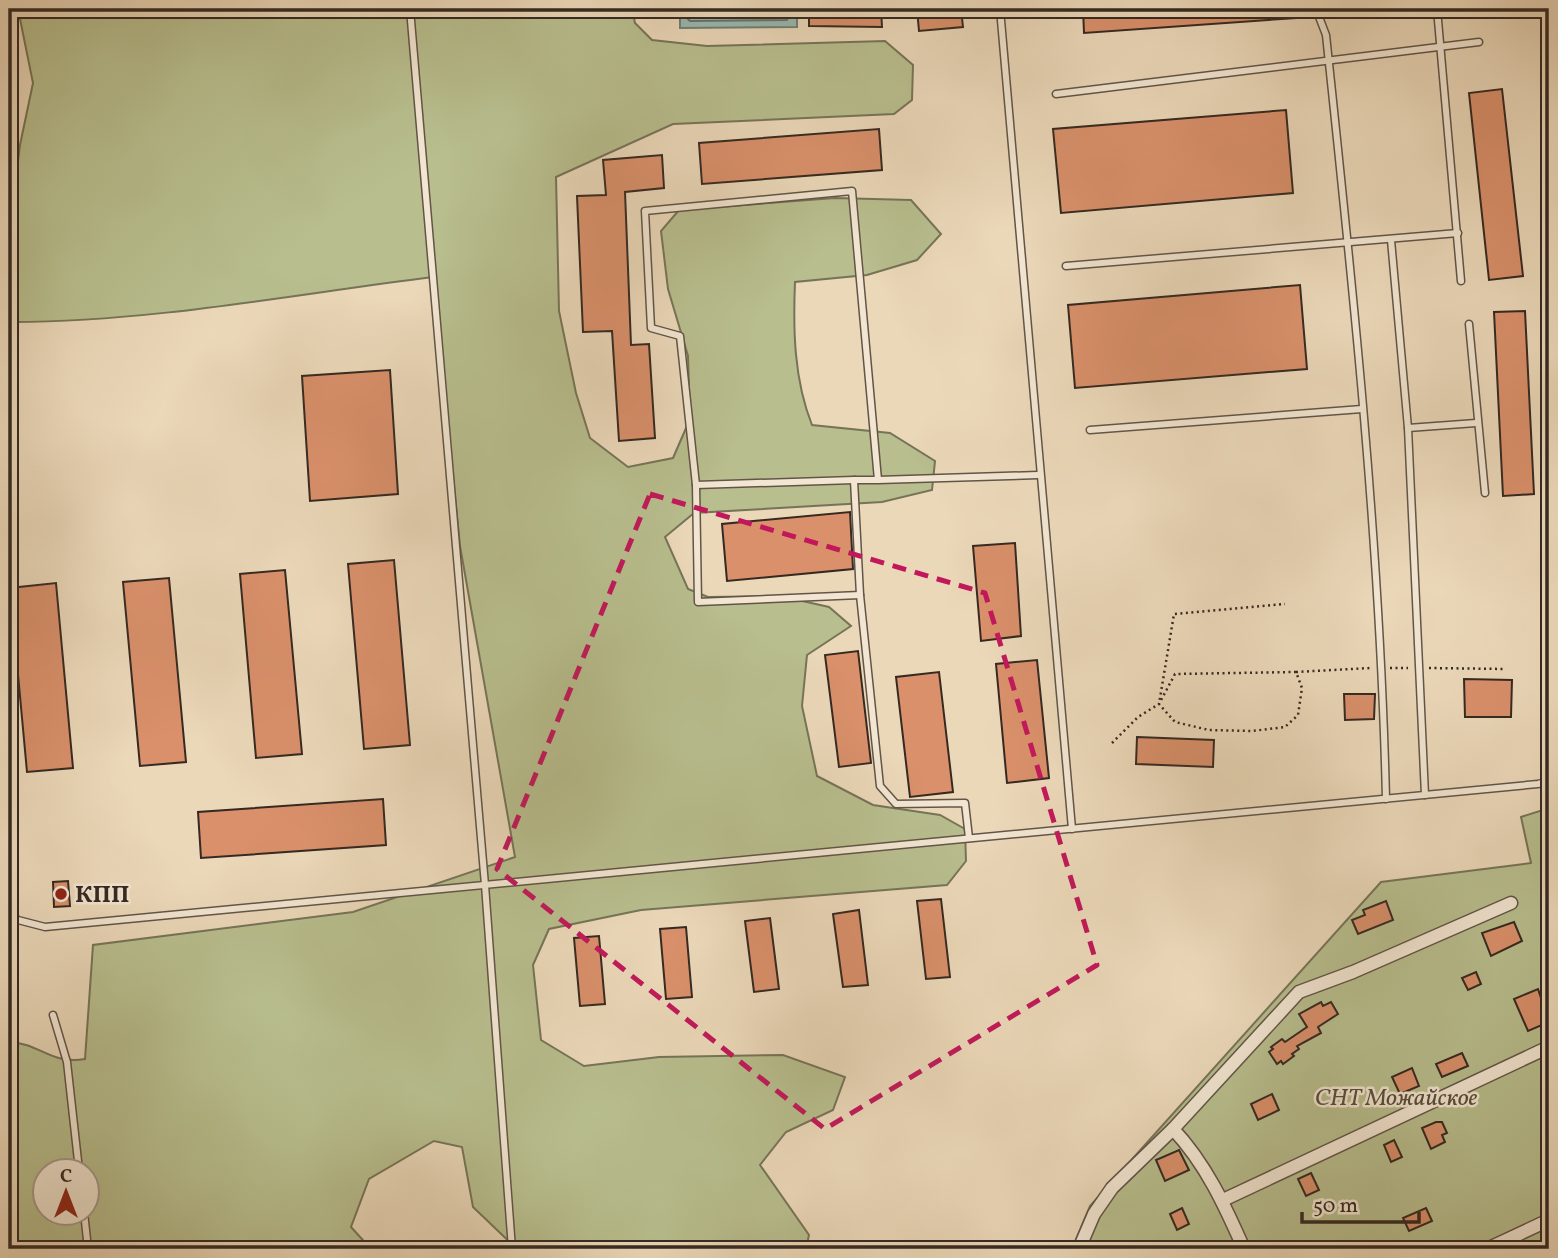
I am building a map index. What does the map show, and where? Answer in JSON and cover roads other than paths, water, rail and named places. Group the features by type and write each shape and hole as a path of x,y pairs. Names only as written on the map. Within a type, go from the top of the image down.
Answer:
{"street":[{"path":"1079,1249 1094,1214 1112,1188 1173,1129 1299,992 1353,972 1511,903"},
{"path":"1223,1200 1549,1047"},
{"path":"1173,1129 1196,1154 1223,1200 1244,1249"},
{"path":"1487,1249 1549,1220"}],"lane":[{"path":"410,9 485,885 512,1249"},
{"path":"1000,9 1038,475 1072,829"},
{"path":"1316,9 1326,35 1348,244 1380,667 1386,799"},
{"path":"1437,9 1443,47 1461,281"},
{"path":"1056,94 1479,42"},
{"path":"860,595 698,602 696,485 680,336 651,328 645,211 852,191 878,480"},
{"path":"1066,265 1458,233"},
{"path":"1391,240 1408,428 1425,795"},
{"path":"1469,324 1476,423 1485,493"},
{"path":"1090,430 1362,409"},
{"path":"1408,428 1476,423"},
{"path":"696,485 1038,475"},
{"path":"854,481 860,595 880,786 896,804 965,803 969,838"},
{"path":"9,912 18,920 45,927 1538,785 1549,781"},
{"path":"54,1015 67,1062 77,1156"},
{"path":"85,1226 88,1249"}],"water":[{"path":"680,9 797,9 797,27 680,28"}],"place":[{"name":"КПП","path":"61,894"}],"park label":[{"name":"СНТ Можайское","path":"1396,1097"}]}
